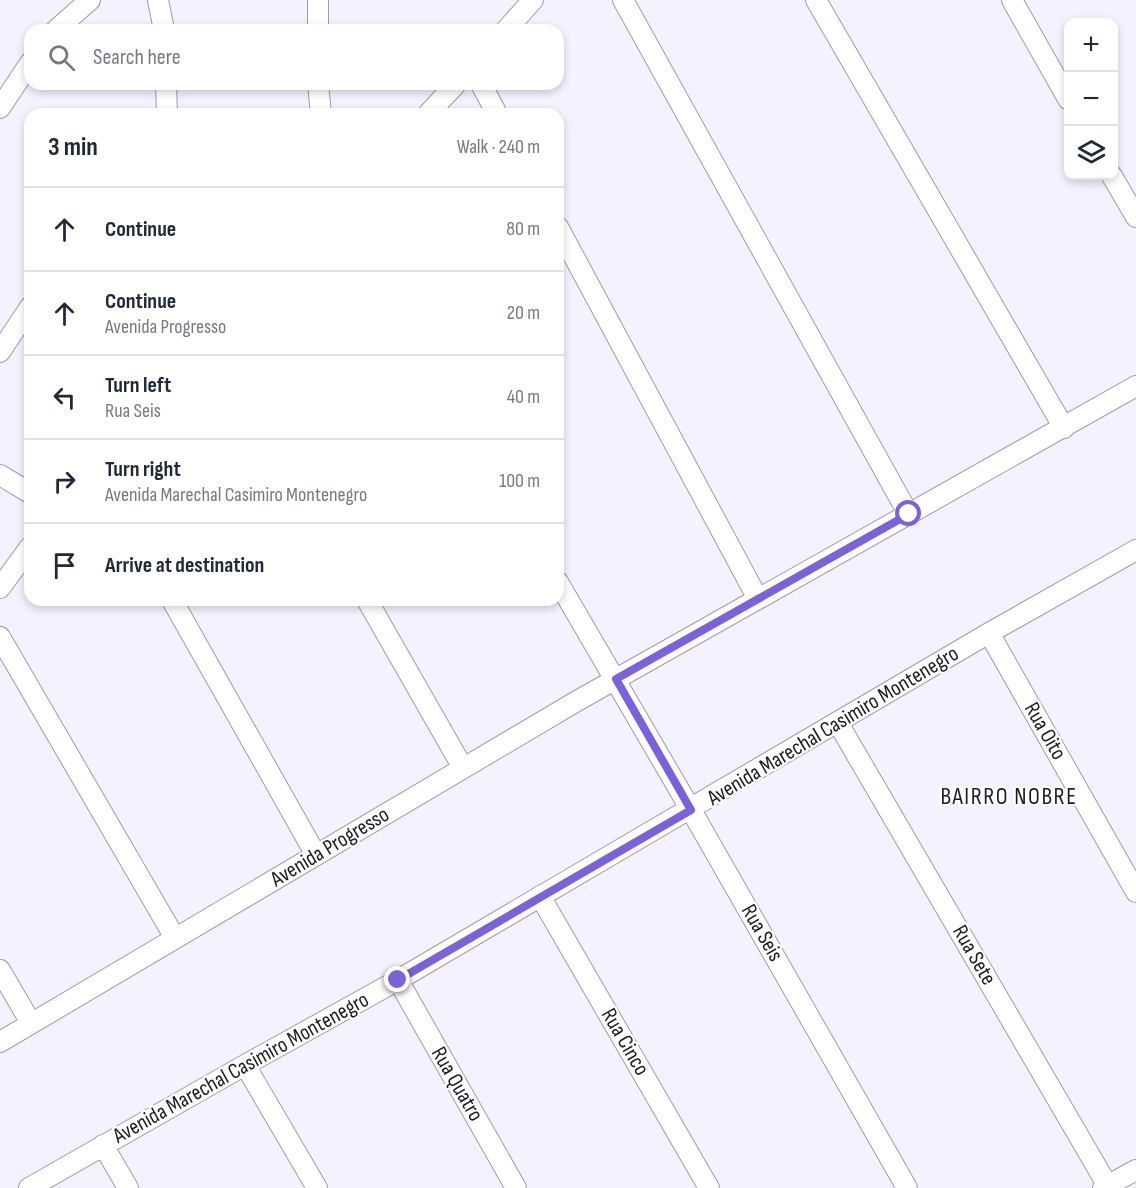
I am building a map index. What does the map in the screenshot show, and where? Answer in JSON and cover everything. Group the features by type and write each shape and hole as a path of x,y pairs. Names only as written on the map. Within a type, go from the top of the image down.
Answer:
{"street":[{"path":"63,24 90,0"},
{"path":"158,0 163,24"},
{"path":"318,0 318,24"},
{"path":"511,24 533,0"},
{"path":"623,0 909,514"},
{"path":"816,0 1064,428"},
{"path":"1012,0 1064,92"},
{"path":"0,108 24,72"},
{"path":"319,90 320,108"},
{"path":"434,108 450,90"},
{"path":"484,90 494,108"},
{"path":"1114,180 1136,217"},
{"path":"564,239 758,599"},
{"path":"0,352 24,316"},
{"name":"Avenida Progresso","path":"0,1042 616,679 1136,386"},
{"path":"0,475 24,490"},
{"path":"0,588 24,555"},
{"name":"Avenida Marechal Casimiro Montenegro","path":"29,1188 398,980 989,633 1134,556"},
{"name":"Rua Seis","path":"564,592 907,1188"},
{"path":"175,606 316,855"},
{"path":"370,606 464,768"},
{"name":"Rua Oito","path":"989,633 1136,892"},
{"path":"0,637 175,938"},
{"name":"Rua Sete","path":"838,723 1106,1187"},
{"name":"Rua Cinco","path":"540,896 710,1188"},
{"path":"0,970 31,1023"},
{"name":"Rua Quatro","path":"398,980 516,1188"},
{"path":"245,1065 317,1188"},
{"path":"103,1145 128,1188"},
{"path":"1106,1187 1136,1170"}],"district":[{"name":"BAIRRO NOBRE","path":"1009,796"}],"route":[{"path":"398,980 691,810 616,679 909,514"}]}
